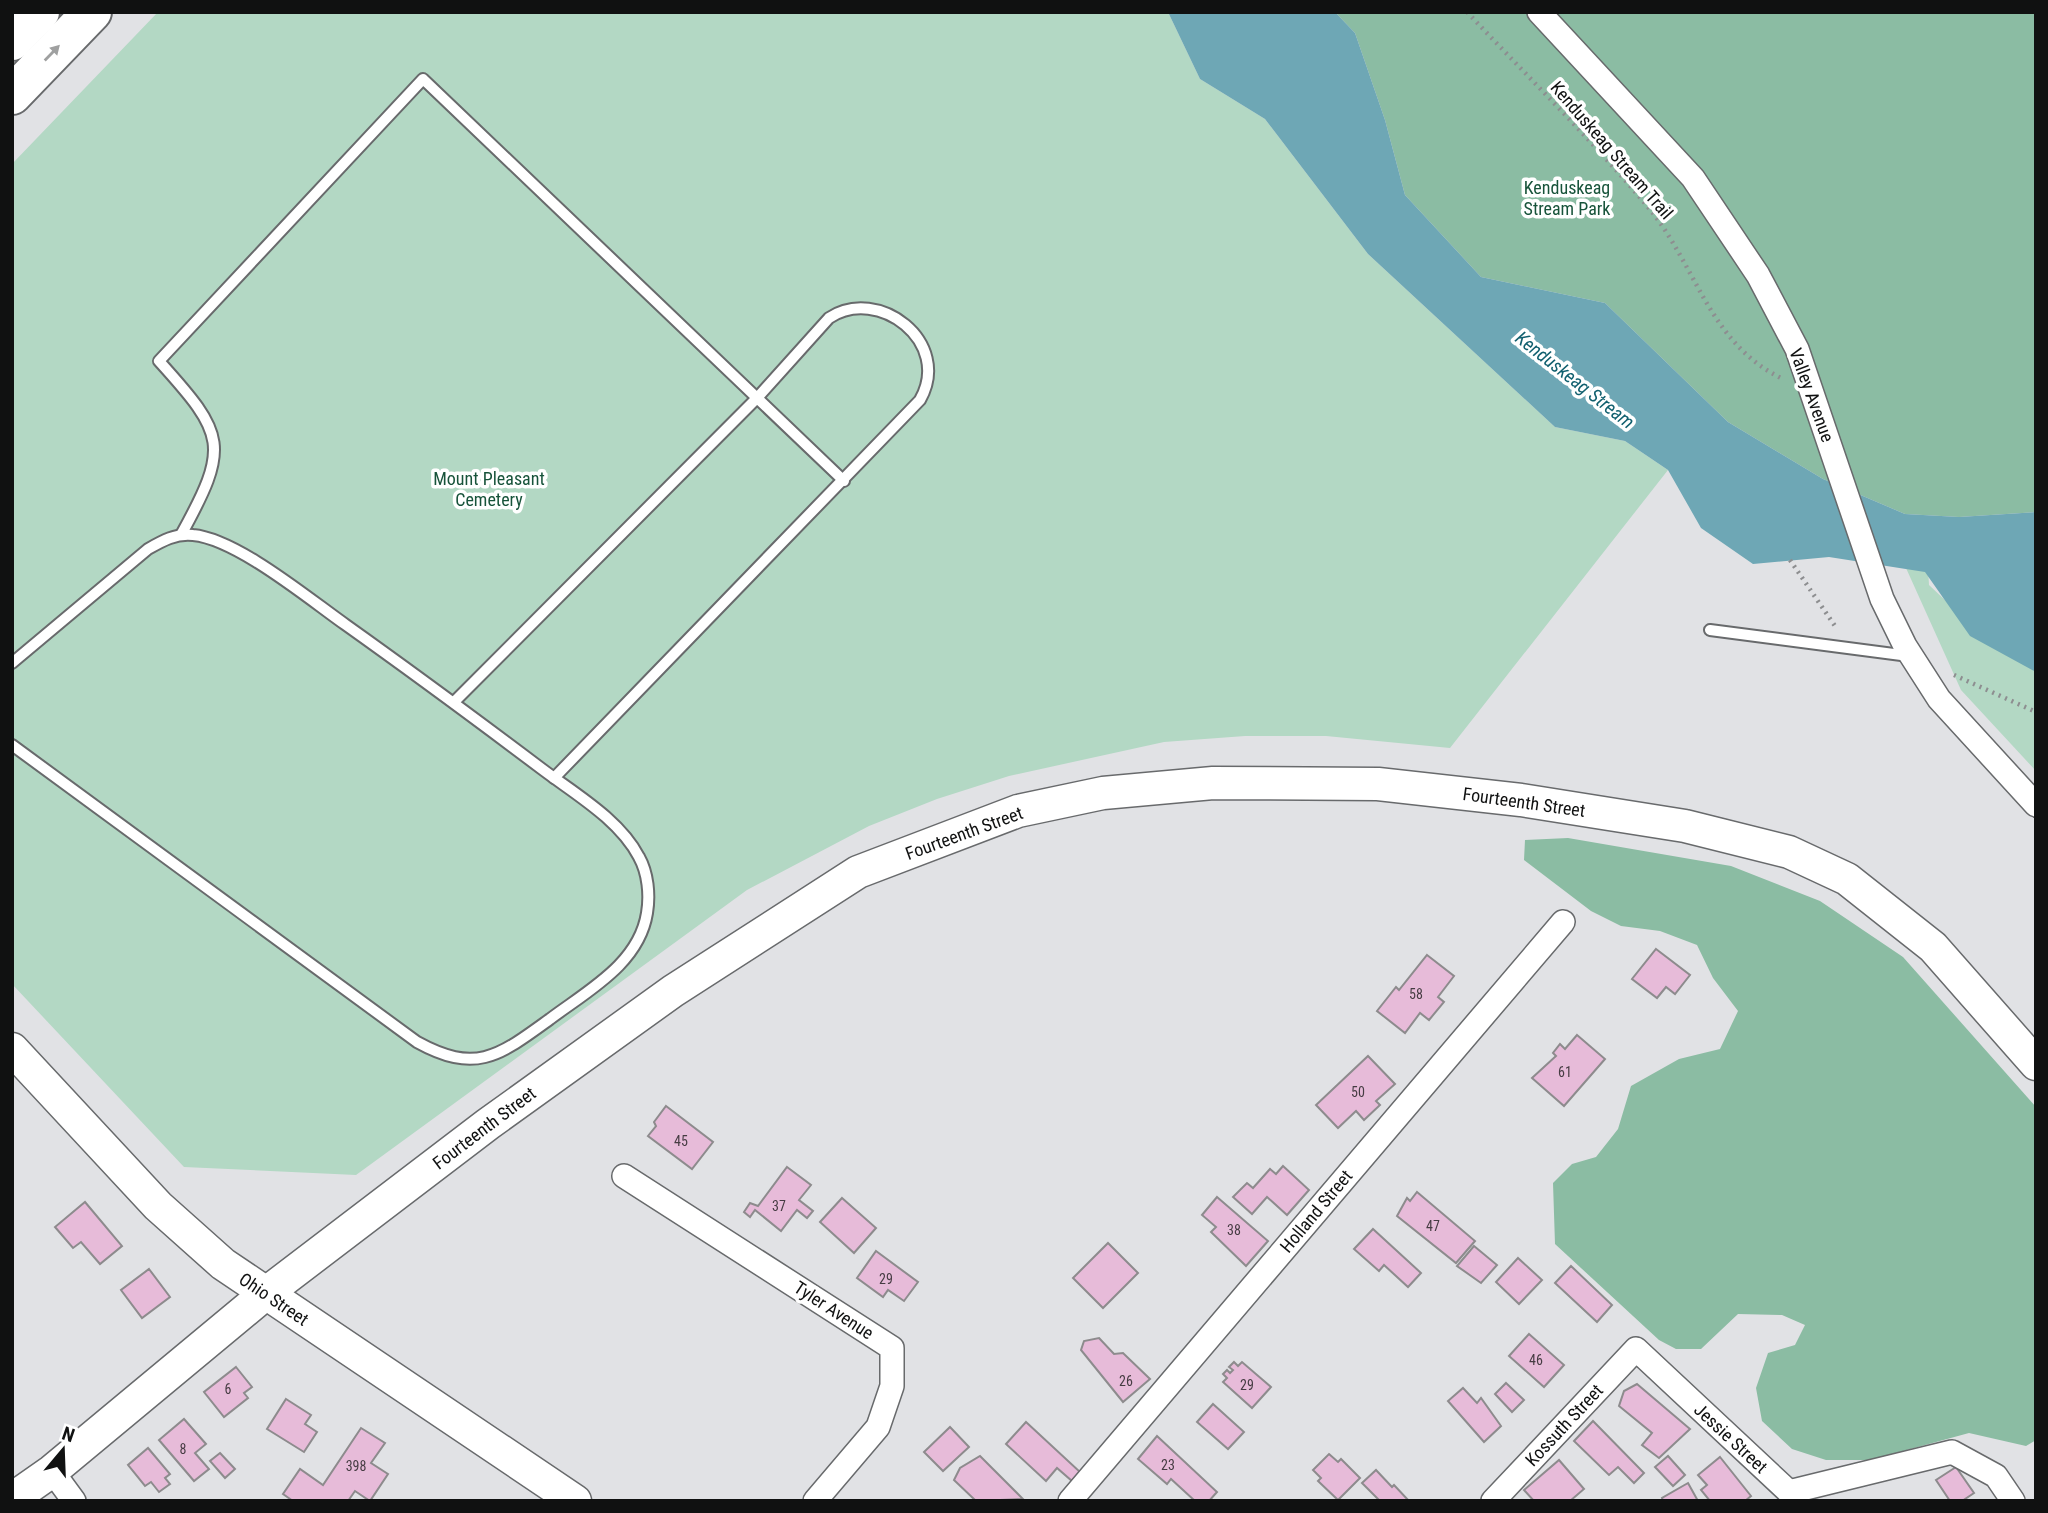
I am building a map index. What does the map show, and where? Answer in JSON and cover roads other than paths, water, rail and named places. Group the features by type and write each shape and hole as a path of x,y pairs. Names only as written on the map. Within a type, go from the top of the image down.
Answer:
{"highway":[{"path":"12,41 40,12"},
{"path":"12,95 92,12"}],"street":[{"name":"Valley Avenue","path":"1539,12 1693,178 1758,275 1797,349 1815,394 1881,599 1939,699 2036,806"},
{"name":"Fourteenth Street","path":"12,1499 52,1471 265,1294 488,1124 673,990 858,872 1018,811 1103,793 1213,783 1378,784 1521,800 1685,826 1789,852 1847,879 1933,947 2036,1064"},
{"name":"Holland Street","path":"1070,1501 1563,922"},
{"name":"Ohio Street","path":"12,1049 165,1212 223,1264 575,1501"},
{"name":"Tyler Avenue","path":"624,1176 892,1348 892,1386 878,1427 814,1501"},
{"name":"Jessie Street","path":"1636,1349 1783,1497 1952,1452 1996,1476 2012,1501"},
{"name":"Kossuth Street","path":"1493,1501 1636,1349"},
{"path":"52,1471 74,1501"}],"lane":[{"path":"181,535 209,483 215,449 211,430 201,407 159,361 423,79 844,481"},
{"path":"454,702 757,398 829,318 842,309 856,306 887,314 907,328 924,346 930,361 927,388 908,416 554,778"},
{"path":"12,663 148,549 181,535 208,538 274,573 454,702 610,820 640,857 648,893 642,931 613,972 510,1048 479,1060 465,1061 435,1052 417,1042 12,745"},
{"path":"1710,630 1912,656"}],"water":[{"name":"Kenduskeag Stream","path":"1168,12 1335,12 1355,33 1385,120 1405,195 1481,277 1605,303 1728,422 1823,479 1905,514 1959,517 2036,512 2036,672 1970,636 1925,572 1829,557 1753,564 1701,528 1668,470 1625,441 1555,427 1368,254 1265,119 1200,79"}],"park label":[{"name":"Kenduskeag Stream Park","path":"1567,197"},
{"name":"Mount Pleasant Cemetery","path":"489,488"}]}
